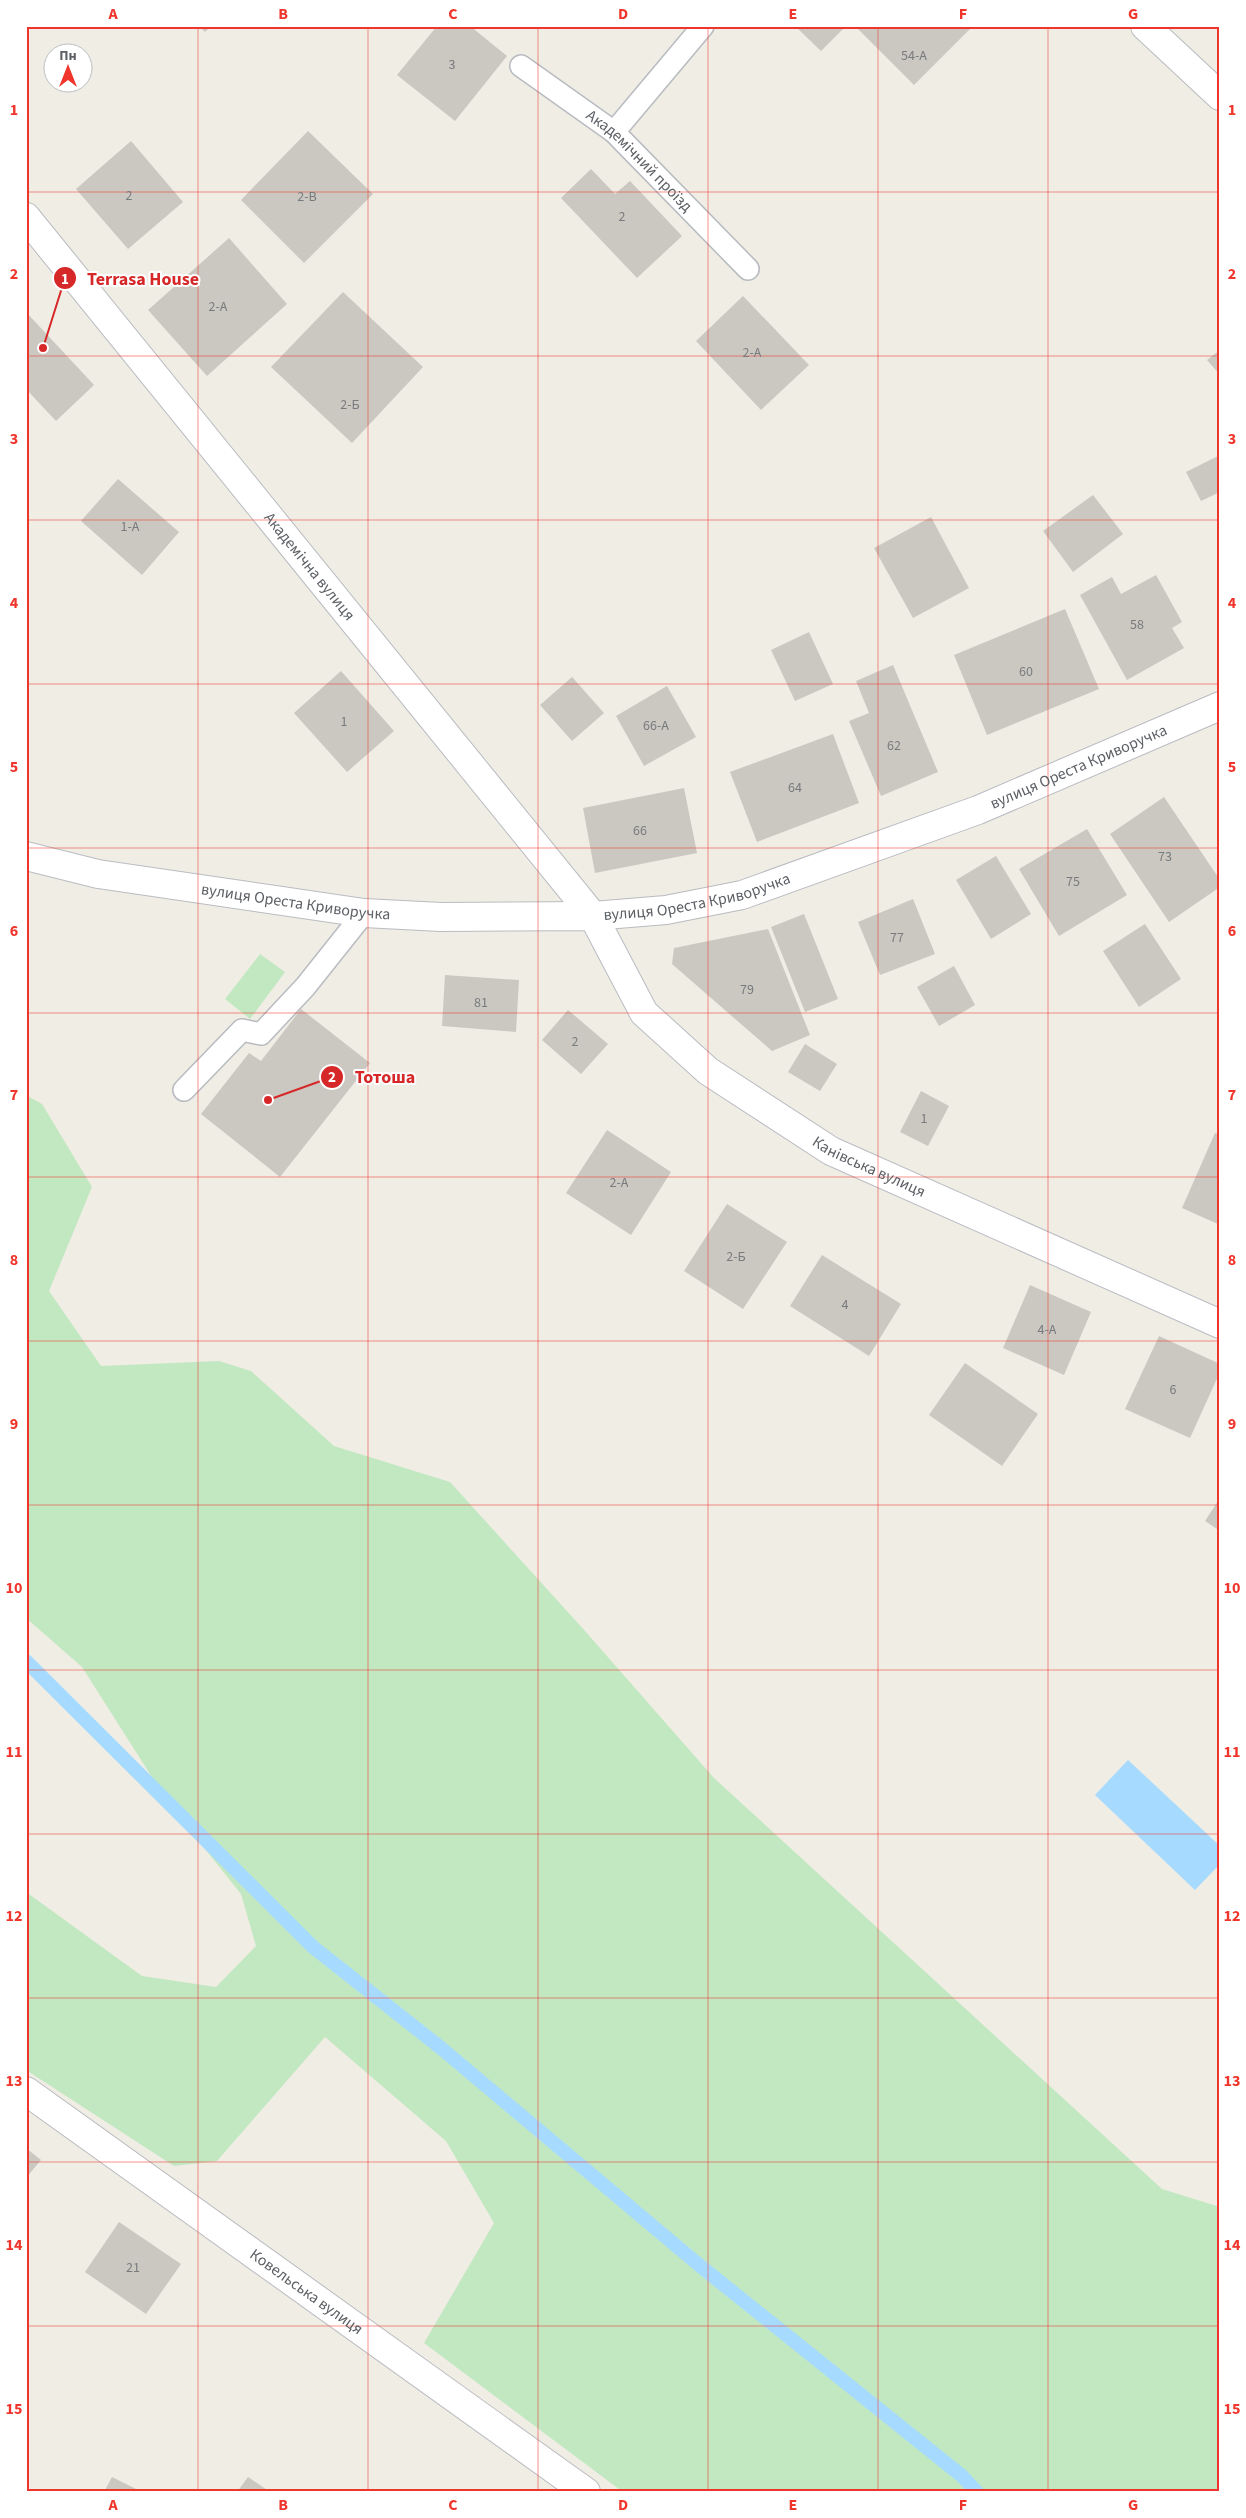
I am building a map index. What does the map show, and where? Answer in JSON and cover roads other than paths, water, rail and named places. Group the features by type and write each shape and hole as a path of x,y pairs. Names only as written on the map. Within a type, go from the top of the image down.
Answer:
{"street":[{"path":"1145,26 1220,96"},
{"name":"Академічна вулиця","path":"26,217 593,916"},
{"name":"вулиця Ореста Криворучка","path":"26,856 98,874 364,913 441,917 593,916 666,910 742,895 978,810 1220,706"},
{"name":"Канівська вулиця","path":"593,916 644,1013 708,1071 831,1151 1220,1324"},
{"name":"Ковельська вулиця","path":"26,2091 586,2492"}],"lane":[{"path":"614,132 702,26"},
{"name":"Академічний проїзд","path":"521,66 614,132 748,269"},
{"path":"184,1090 242,1030 260,1034 306,987 364,913"}],"water":[{"path":"1128,1760 1220,1846 1220,1864 1195,1890 1095,1795"}],"waterway":[{"path":"26,1661 313,1947 441,2048 699,2265 962,2476 977,2492"}],"place":[{"name":"Terrasa House","path":"43,348"},
{"name":"Тотоша","path":"268,1100"}]}
